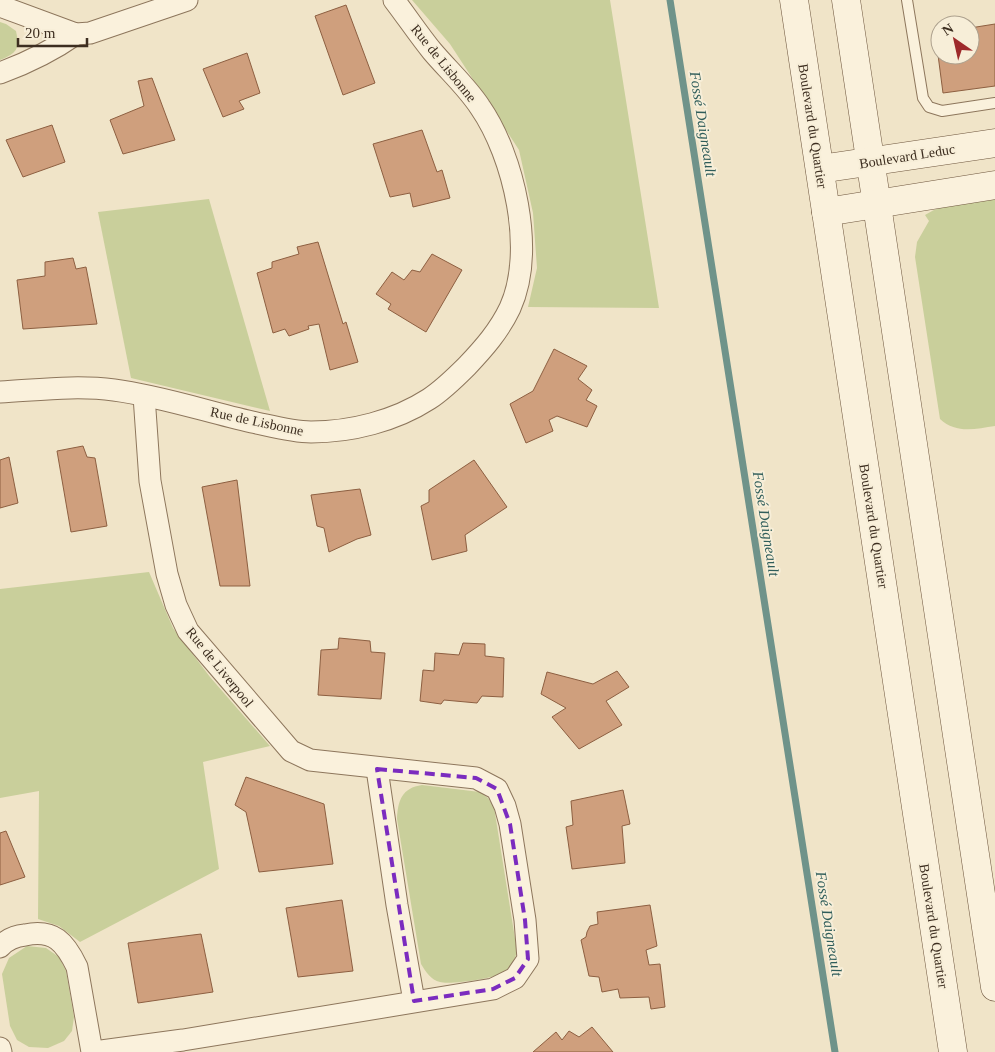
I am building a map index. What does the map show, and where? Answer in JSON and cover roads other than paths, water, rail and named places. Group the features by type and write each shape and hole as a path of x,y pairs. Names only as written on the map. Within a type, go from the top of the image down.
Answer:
{"main road":[{"name":"Boulevard du Quartier","path":"794,0 953,1052"},
{"path":"846,0 995,987"},
{"name":"Boulevard Leduc","path":"820,169 995,143"},
{"path":"826,212 995,185"}],"street":[{"path":"0,6 76,34 90,33 187,0"},
{"name":"Rue de Lisbonne","path":"0,392 81,388 115,390 274,427 300,431 332,431 385,419 412,408 430,399 454,380 499,329 511,305 522,255 518,212 508,164 480,107 432,51 394,0"},
{"path":"0,73 20,66 56,48 76,34"},
{"name":"Rue de Liverpool","path":"0,947 3,943 16,936 33,933 51,934 60,941 71,955 77,967 93,1052 192,1038 493,989 515,978 527,960 525,920 510,824 506,806 497,789 476,778 310,760 291,751 188,631 176,606 167,574 150,482 144,396"},
{"path":"377,768 397,905 414,1002"},
{"path":"0,1048 1,1052"}],"lane":[{"path":"907,0 923,98 929,107 942,111 995,103"}],"waterway":[{"name":"Fossé Daigneault","path":"670,0 835,1052"}]}
